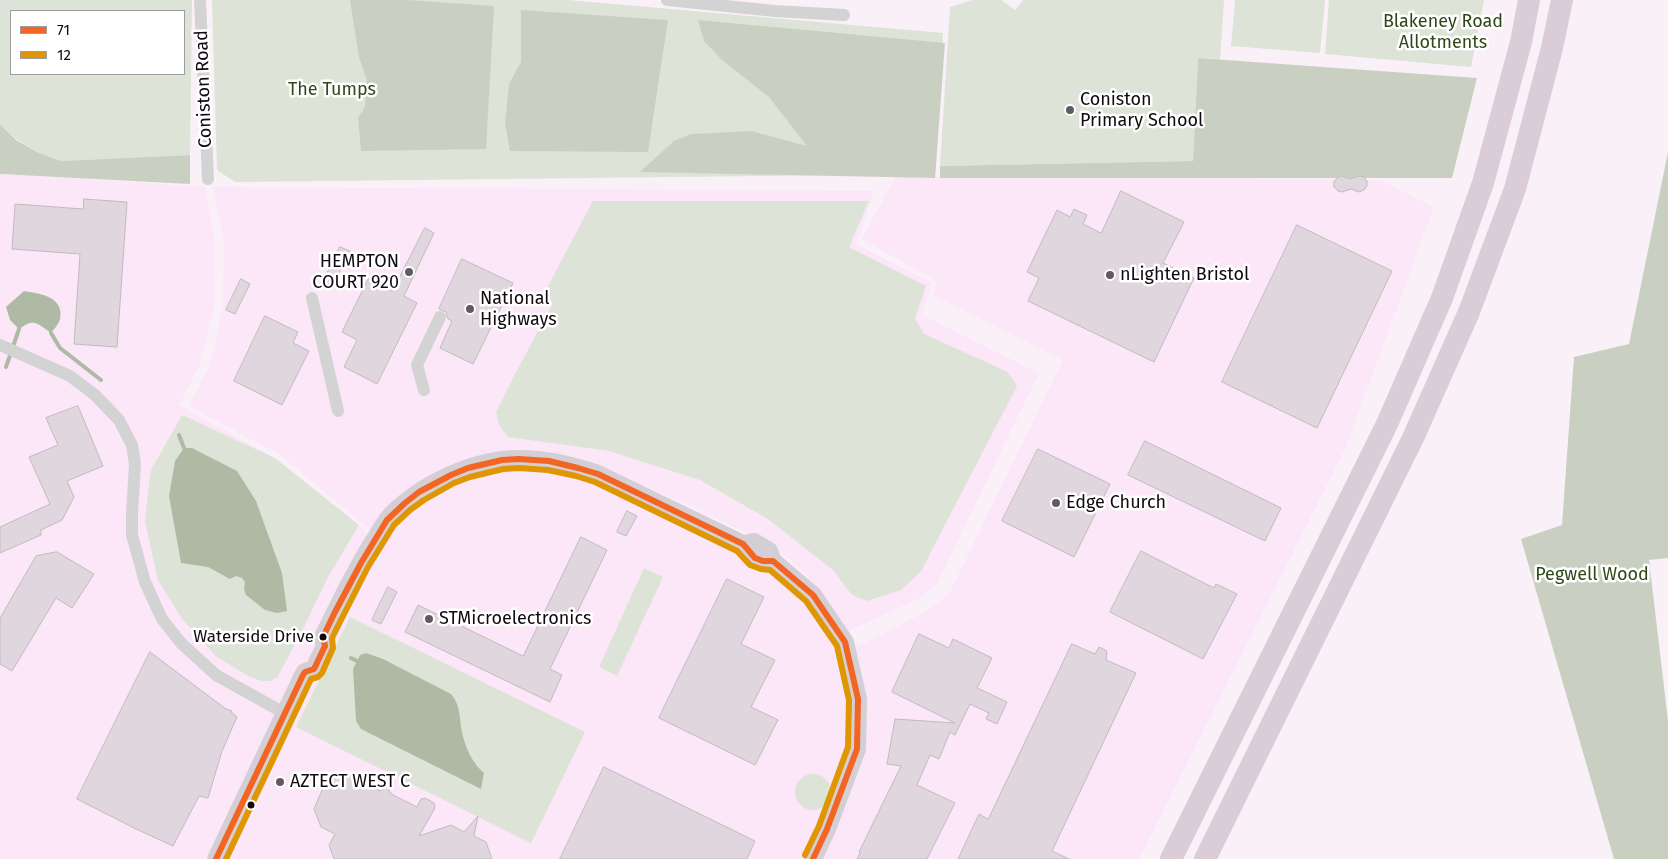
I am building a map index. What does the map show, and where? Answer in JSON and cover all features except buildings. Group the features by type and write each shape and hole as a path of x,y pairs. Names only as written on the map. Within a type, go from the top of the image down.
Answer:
{"highway":[{"path":"1171,859 1387,424 1442,298 1483,183 1521,42 1529,0"},
{"path":"1205,859 1413,438 1469,312 1515,189 1552,48 1562,0"}],"street":[{"name":"Coniston Road","path":"200,0 208,179"},
{"path":"667,0 775,6 844,16"},
{"path":"312,298 338,411"},
{"path":"424,390 417,365 440,317"},
{"path":"2,346 70,376 95,395 119,420 132,445 135,464 132,535 145,582 162,619 181,643 216,675 286,714"},
{"path":"216,859 305,672 314,669 325,646 323,637 359,564 391,515 419,492 446,477 490,462 519,459 573,465 598,474 743,544 754,542 769,551 773,561 813,594 845,642 858,699 857,749 827,829 813,859"}],"shaded area":[{"path":"0,174 205,187 215,243 215,302 200,365 179,405 278,460 329,503 359,525 383,549 400,521 450,487 491,472 521,468 584,477 758,564 806,599 837,654 865,643 927,611 949,594 1063,360 933,295 937,281 862,239 896,176 1379,180 1434,207 1345,449 1139,859 0,859"},
{"path":"213,187 874,191 856,244 932,283 922,315 1039,373 937,584 918,599 846,632 819,590 798,566 772,546 687,504 602,468 481,456 372,532 282,456 189,406 208,368 217,337 223,302 224,243"},
{"path":"24,291 50,298 59,306 61,312 60,319 58,325 51,333 35,323 19,329 10,320 6,307"},
{"path":"184,448 192,448 237,471 256,501 282,573 287,611 277,613 265,610 246,595 244,589 245,582 242,578 236,576 230,579 208,567 181,563 169,496 175,461"},
{"path":"366,653 383,659 451,694 458,707 467,749 484,773 481,789 361,729 356,721 353,669 360,655"}],"green space":[{"path":"0,0 192,0 190,155 61,161 39,153 16,139 0,124"},
{"name":"The Tumps","path":"212,0 568,0 943,33 935,174 235,182 217,170"},
{"path":"350,0 407,0 494,6 486,149 361,151 358,118 365,107 367,80 359,57"},
{"name":"Coniston Primary School","path":"972,0 1001,0 1015,10 1023,0 1224,0 1220,59 1198,58 1193,161 940,166 950,7"},
{"path":"1235,0 1325,0 1320,53 1231,46"},
{"name":"Blakeney Road Allotments","path":"1329,0 1484,0 1471,67 1325,54"},
{"path":"521,10 668,20 648,152 510,151 505,123 509,84 521,62"},
{"path":"698,20 945,43 935,178 640,172 674,141 691,134 751,131 807,146 769,97 722,60 704,41"},
{"path":"1198,58 1477,78 1452,178 940,178 940,166 1193,161"},
{"path":"0,124 16,140 39,153 61,161 190,155 190,184 0,174"},
{"name":"Pegwell Wood","path":"1668,152 1668,558 1649,560 1668,721 1668,859 1614,859 1521,539 1562,525 1574,357 1629,344"},
{"path":"593,201 869,201 849,247 926,286 915,318 924,334 1008,372 1017,386 921,571 901,590 867,601 852,595 833,570 768,519 700,480 609,451 508,437 499,425 496,412 552,305 548,286"},
{"path":"182,415 275,458 359,525 328,577 277,678 270,681 262,681 250,677 217,657 182,619 158,580 145,522 151,470"},
{"path":"644,568 663,577 617,676 599,667"},
{"path":"350,617 585,732 531,843 296,727"},
{"path":"813,774 825,780 831,792 825,804 813,810 801,804 795,792 801,780"}],"waterway":[{"path":"6,367 19,329"},
{"path":"51,333 60,348 101,380"},
{"path":"179,435 184,448"},
{"path":"351,658 357,661"}],"transit line":[{"name":"71","path":"216,859 303,675 305,672 314,669 325,646 323,637 335,612 387,520 419,492 451,475 468,468 502,460 519,459 549,461 598,474 743,544 755,558 763,561 773,561 813,595 845,642 858,699 857,749 827,829 813,859"},
{"name":"12","path":"226,859 311,679 318,677 322,673 333,648 332,638 368,567 394,525 424,500 454,483 503,469 519,468 548,470 595,482 737,551 750,565 770,570 806,601 837,646 849,700 848,747 819,826 805,855"}],"place":[{"name":"Coniston Primary School","path":"1070,110"},
{"name":"HEMPTON COURT 920","path":"409,272"},
{"name":"nLighten Bristol","path":"1110,275"},
{"name":"National Highways","path":"470,309"},
{"name":"Edge Church","path":"1056,503"},
{"name":"STMicroelectronics","path":"429,619"},
{"name":"Waterside Drive","path":"323,637"},
{"name":"AZTECT WEST C","path":"280,782"}]}
